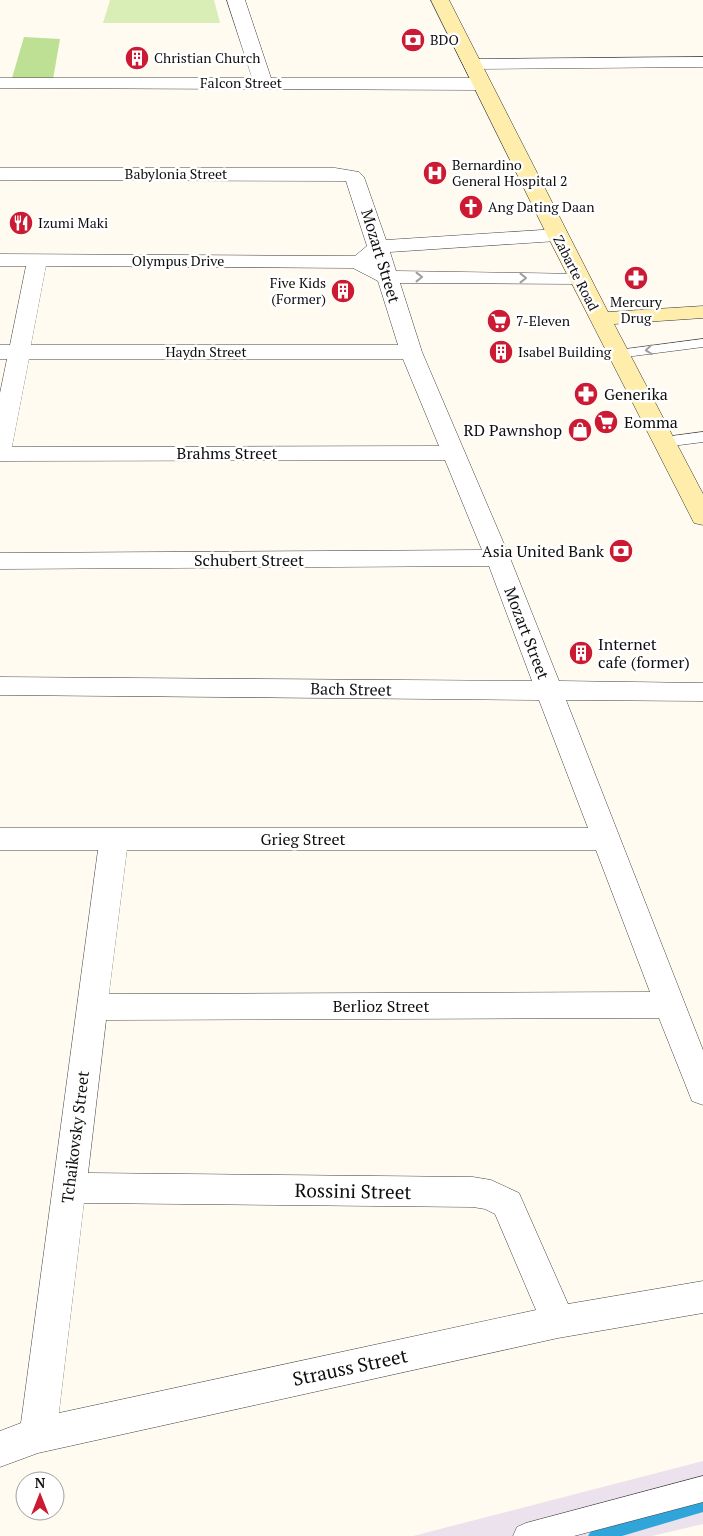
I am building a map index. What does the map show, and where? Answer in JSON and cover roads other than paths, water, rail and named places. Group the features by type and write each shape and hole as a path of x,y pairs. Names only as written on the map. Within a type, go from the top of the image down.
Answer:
{"main road":[{"name":"Zabarte Road","path":"440,0 578,278 703,517"},
{"path":"600,319 703,312"}],"street":[{"path":"236,0 262,83"},
{"path":"472,64 703,62"},
{"name":"Falcon Street","path":"0,83 482,84"},
{"name":"Babylonia Street","path":"0,174 335,174 352,176"},
{"name":"Mozart Street","path":"352,176 357,181 411,352 498,558 703,1091"},
{"path":"356,262 379,247 557,235"},
{"name":"Olympus Drive","path":"0,260 356,262 387,277 578,278"},
{"path":"0,453 10,352 37,260"},
{"name":"Haydn Street","path":"10,352 411,352"},
{"name":"Brahms Street","path":"0,453 453,453"},
{"name":"Schubert Street","path":"0,562 498,558"},
{"name":"Bach Street","path":"0,686 703,692"},
{"name":"Grieg Street","path":"0,839 606,839"},
{"name":"Tchaikovsky Street","path":"38,1436 68,1188 114,839"},
{"name":"Berlioz Street","path":"92,1007 670,1005"},
{"name":"Rossini Street","path":"68,1188 473,1192 492,1195 507,1204 558,1322"},
{"name":"Strauss Street","path":"0,1449 38,1436 558,1322 703,1297"}],"lane":[{"path":"618,354 703,343"},
{"path":"664,442 703,437"},
{"path":"526,1536 703,1489"}],"waterway":[{"path":"596,1536 703,1504"}],"place":[{"name":"BDO","path":"413,40"},
{"name":"Christian Church","path":"137,58"},
{"name":"Bernardino General Hospital 2","path":"435,173"},
{"name":"Ang Dating Daan","path":"471,207"},
{"name":"Izumi Maki","path":"21,223"},
{"name":"Mercury Drug","path":"636,278"},
{"name":"Five Kids (Former)","path":"343,291"},
{"name":"7-Eleven","path":"499,321"},
{"name":"Isabel Building","path":"501,352"},
{"name":"Generika","path":"586,394"},
{"name":"Eomma","path":"606,422"},
{"name":"RD Pawnshop","path":"580,430"},
{"name":"Asia United Bank","path":"621,551"},
{"name":"Internet cafe (former)","path":"581,653"}]}
